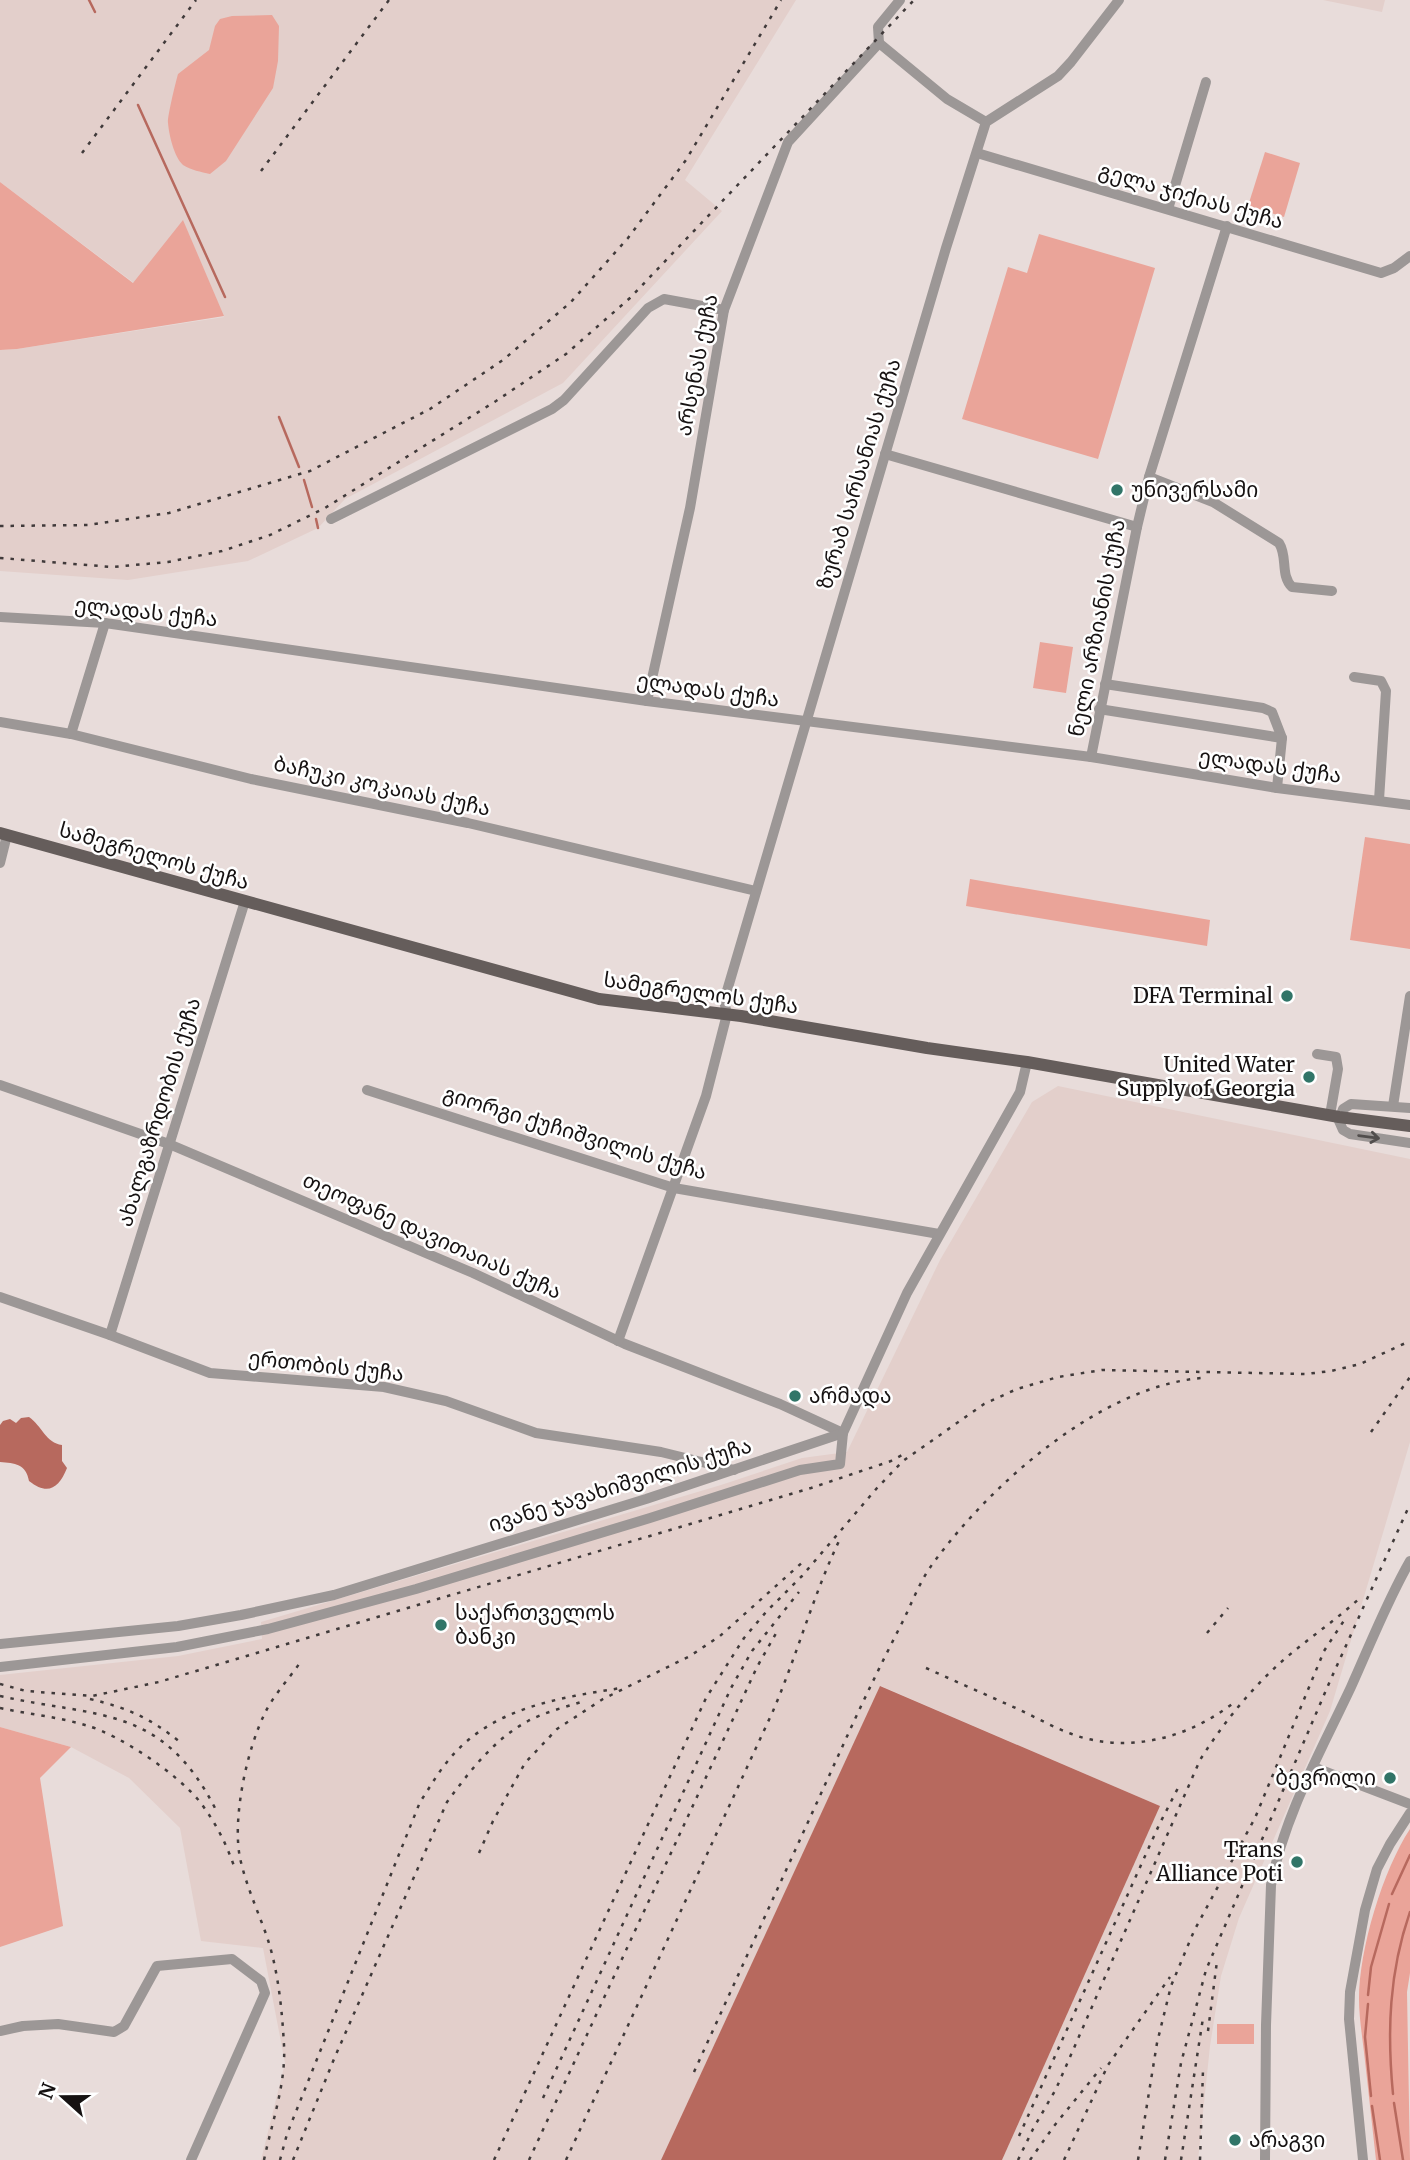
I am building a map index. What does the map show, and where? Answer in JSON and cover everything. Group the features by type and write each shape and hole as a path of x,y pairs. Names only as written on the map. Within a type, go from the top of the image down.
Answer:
{"main road":[{"name":"სამეგრელოს ქუჩა","path":"3,834 599,999 727,1014 1027,1062 1334,1116 1410,1126"}],"street":[{"name":"არსენას ქუჩა","path":"647,701 690,508 724,310 788,142 879,43 878,27 900,0"},
{"path":"879,43 947,99 986,122 1058,76 1119,0"},
{"path":"1168,209 1206,82"},
{"name":"ზურაბ სარსანიას ქუჩა","path":"618,1341 706,1096 727,1014 724,1001 804,722 986,122"},
{"name":"გელა ჯიქიას ქუჩა","path":"977,153 1371,270 1386,272 1410,256"},
{"name":"ნელი არზიანის ქუჩა","path":"1091,757 1149,477 1227,226"},
{"path":"331,519 552,409 564,400 648,309 664,299 677,299 724,310"},
{"path":"885,454 1137,527"},
{"path":"1149,477 1213,502 1279,543 1284,550 1286,577 1292,587 1332,591"},
{"name":"ელადას ქუჩა","path":"0,617 105,623 647,701 1091,757 1277,788 1410,805"},
{"path":"71,734 105,623"},
{"path":"1354,677 1381,681 1386,691 1379,800"},
{"path":"1105,684 1263,708 1272,712 1282,738 1277,788"},
{"path":"1099,709 1282,738"},
{"name":"ბაჩუკი კოკაიას ქუჩა","path":"0,722 71,734 251,779 468,822 756,891"},
{"path":"0,863 3,834"},
{"name":"ახალგაზრდობის ქუჩა","path":"110,1335 244,901"},
{"path":"1393,1107 1410,996"},
{"path":"1317,1054 1336,1057 1338,1069 1334,1116 1340,1126 1350,1134 1410,1143"},
{"path":"0,1667 177,1647 268,1629 403,1592 650,1518 800,1469 840,1464 843,1433 907,1293 1020,1092 1027,1062"},
{"name":"თეოფანე დავითაიას ქუჩა","path":"0,1085 169,1144 413,1247 618,1341 780,1404 843,1433"},
{"name":"გიორგი ქუჩიშვილის ქუჩა","path":"367,1090 674,1188 939,1234"},
{"path":"1334,1116 1350,1104 1410,1108"},
{"name":"ერთობის ქუჩა","path":"0,1297 210,1373 384,1387 446,1401 536,1433 661,1452 735,1470"},
{"name":"ივანე ჯავახიშვილის ქუჩა","path":"0,1644 178,1626 334,1595 735,1470 843,1433"},
{"path":"1265,2160 1271,1885 1282,1839 1410,1561"},
{"path":"1313,1767 1410,1804"},
{"path":"1363,2160 1349,2019 1350,1992 1377,1869 1410,1812"},
{"path":"0,2031 23,2026 58,2024 114,2032 124,2026 157,1966 232,1959 261,1981 265,1993 191,2160"}],"shaded area":[{"path":"0,0 796,0 685,180 722,211 563,383 345,499 318,528 248,561 128,580 0,571 0,350 224,317 183,221 134,283 0,182"},
{"path":"1323,0 1385,0 1382,12"},
{"path":"272,15 279,26 278,61 273,88 226,161 210,174 183,165 175,151 168,123 178,74 209,50 215,26 220,19"},
{"path":"1265,152 1300,163 1284,217 1248,206"},
{"path":"0,182 133,283 183,220 224,316 0,350"},
{"path":"1039,234 1155,268 1098,459 962,419 1008,267 1027,273"},
{"path":"1040,642 1073,647 1066,693 1033,688"},
{"path":"1365,837 1410,844 1410,949 1350,940"},
{"path":"970,879 1210,920 1207,946 966,906"},
{"path":"1058,1086 1410,1159 1410,1442 1330,1711 1239,1918 1221,1976 1210,2046 1198,2160 1002,2160 1160,1806 881,1686 661,2160 261,2160 285,2063 263,1948 201,1941 180,1828 129,1778 71,1747 0,1727 0,1675 178,1656 262,1639 261,1622 721,1485 802,1458 847,1452 940,1260 1032,1102"},
{"path":"29,1417 48,1438 62,1445 62,1461 67,1468 60,1481 52,1488 36,1486 19,1466 0,1462 0,1425 10,1419 16,1423 21,1418"},
{"path":"880,1686 1160,1806 1002,2160 661,2160"},
{"path":"0,1727 71,1747 40,1778 63,1926 0,1947"},
{"path":"1410,1829 1410,1973 1407,1992 1410,2160 1376,2160 1360,2019 1360,1979 1374,1911 1391,1866"},
{"path":"1217,2024 1254,2024 1254,2044 1217,2044"}],"waterway":[{"path":"89,0 95,12"},
{"path":"138,105 225,297"},
{"path":"279,417 299,467"},
{"path":"304,480 312,507"},
{"path":"316,519 318,528"},
{"path":"1392,1894 1410,1855"},
{"path":"1368,1995 1371,1967 1389,1904"},
{"path":"1393,2094 1391,2002 1398,1957 1410,1912"},
{"path":"1368,2004 1365,2037 1371,2096"},
{"path":"1394,2103 1403,2160"},
{"path":"1372,2106 1380,2160"}],"railway":[{"path":"82,153 196,0"},
{"path":"261,171 389,0"},
{"path":"0,526 88,525 169,513 310,471 430,409 503,360 571,302 628,238 686,160 781,0"},
{"path":"0,558 112,567 168,562 222,551 270,535 325,508 566,354 630,298 914,0"},
{"path":"494,2160 706,1698 744,1638 903,1461 984,1404 1017,1389 1058,1377 1102,1370 1306,1374 1360,1364 1410,1341"},
{"path":"1371,1432 1410,1377"},
{"path":"694,2072 858,1712 917,1590 934,1562 986,1501 1017,1472 1088,1419 1126,1399 1164,1385 1202,1378"},
{"path":"0,1684 26,1691 92,1696 159,1682 811,1488 891,1461 904,1454"},
{"path":"1165,2160 1181,2063 1206,1970 1330,1681 1410,1504"},
{"path":"566,2160 773,1711 839,1541"},
{"path":"479,1853 525,1763 557,1729 603,1699 690,1656 720,1636 805,1560"},
{"path":"543,2098 731,1688 752,1651 799,1592"},
{"path":"1018,2160 1056,2089 1200,1760 1217,1734 1258,1685 1361,1597"},
{"path":"1207,1633 1228,1608"},
{"path":"1138,2160 1157,2043 1171,1986 1194,1931 1255,1818 1324,1651 1345,1619"},
{"path":"529,2160 757,1667 779,1628"},
{"path":"264,2160 283,2074 283,2031 274,1961 242,1868 238,1824 247,1764 258,1728 272,1700 299,1664"},
{"path":"926,1668 1068,1732 1105,1742 1125,1743 1164,1738 1202,1723 1236,1701"},
{"path":"280,2160 287,2134 420,1802 440,1771 464,1744 504,1717 526,1708 573,1696 621,1688"},
{"path":"0,1696 98,1714 125,1722 150,1734 174,1751 196,1776 216,1810"},
{"path":"90,1699 138,1715 159,1726 180,1742"},
{"path":"293,2160 334,2059 447,1802 483,1757 504,1737 541,1715 584,1701"},
{"path":"0,1708 85,1725 131,1746 178,1780 200,1802 220,1834 235,1869"},
{"path":"1019,2136 1179,1786"},
{"path":"1208,2031 1217,1961"},
{"path":"1064,2160 1108,2065 1170,1977"},
{"path":"1181,2160 1203,2018"},
{"path":"1030,2160 1101,2068"},
{"path":"1200,2160 1203,2070"}],"place":[{"name":"უნივერსამი","path":"1117,490"},
{"name":"DFA Terminal","path":"1287,996"},
{"name":"United Water Supply of Georgia","path":"1309,1077"},
{"name":"არმადა","path":"795,1396"},
{"name":"საქართველოს ბანკი","path":"441,1625"},
{"name":"ბევრილი","path":"1390,1778"},
{"name":"Trans Alliance Poti","path":"1297,1862"},
{"name":"არაგვი","path":"1235,2140"}]}
